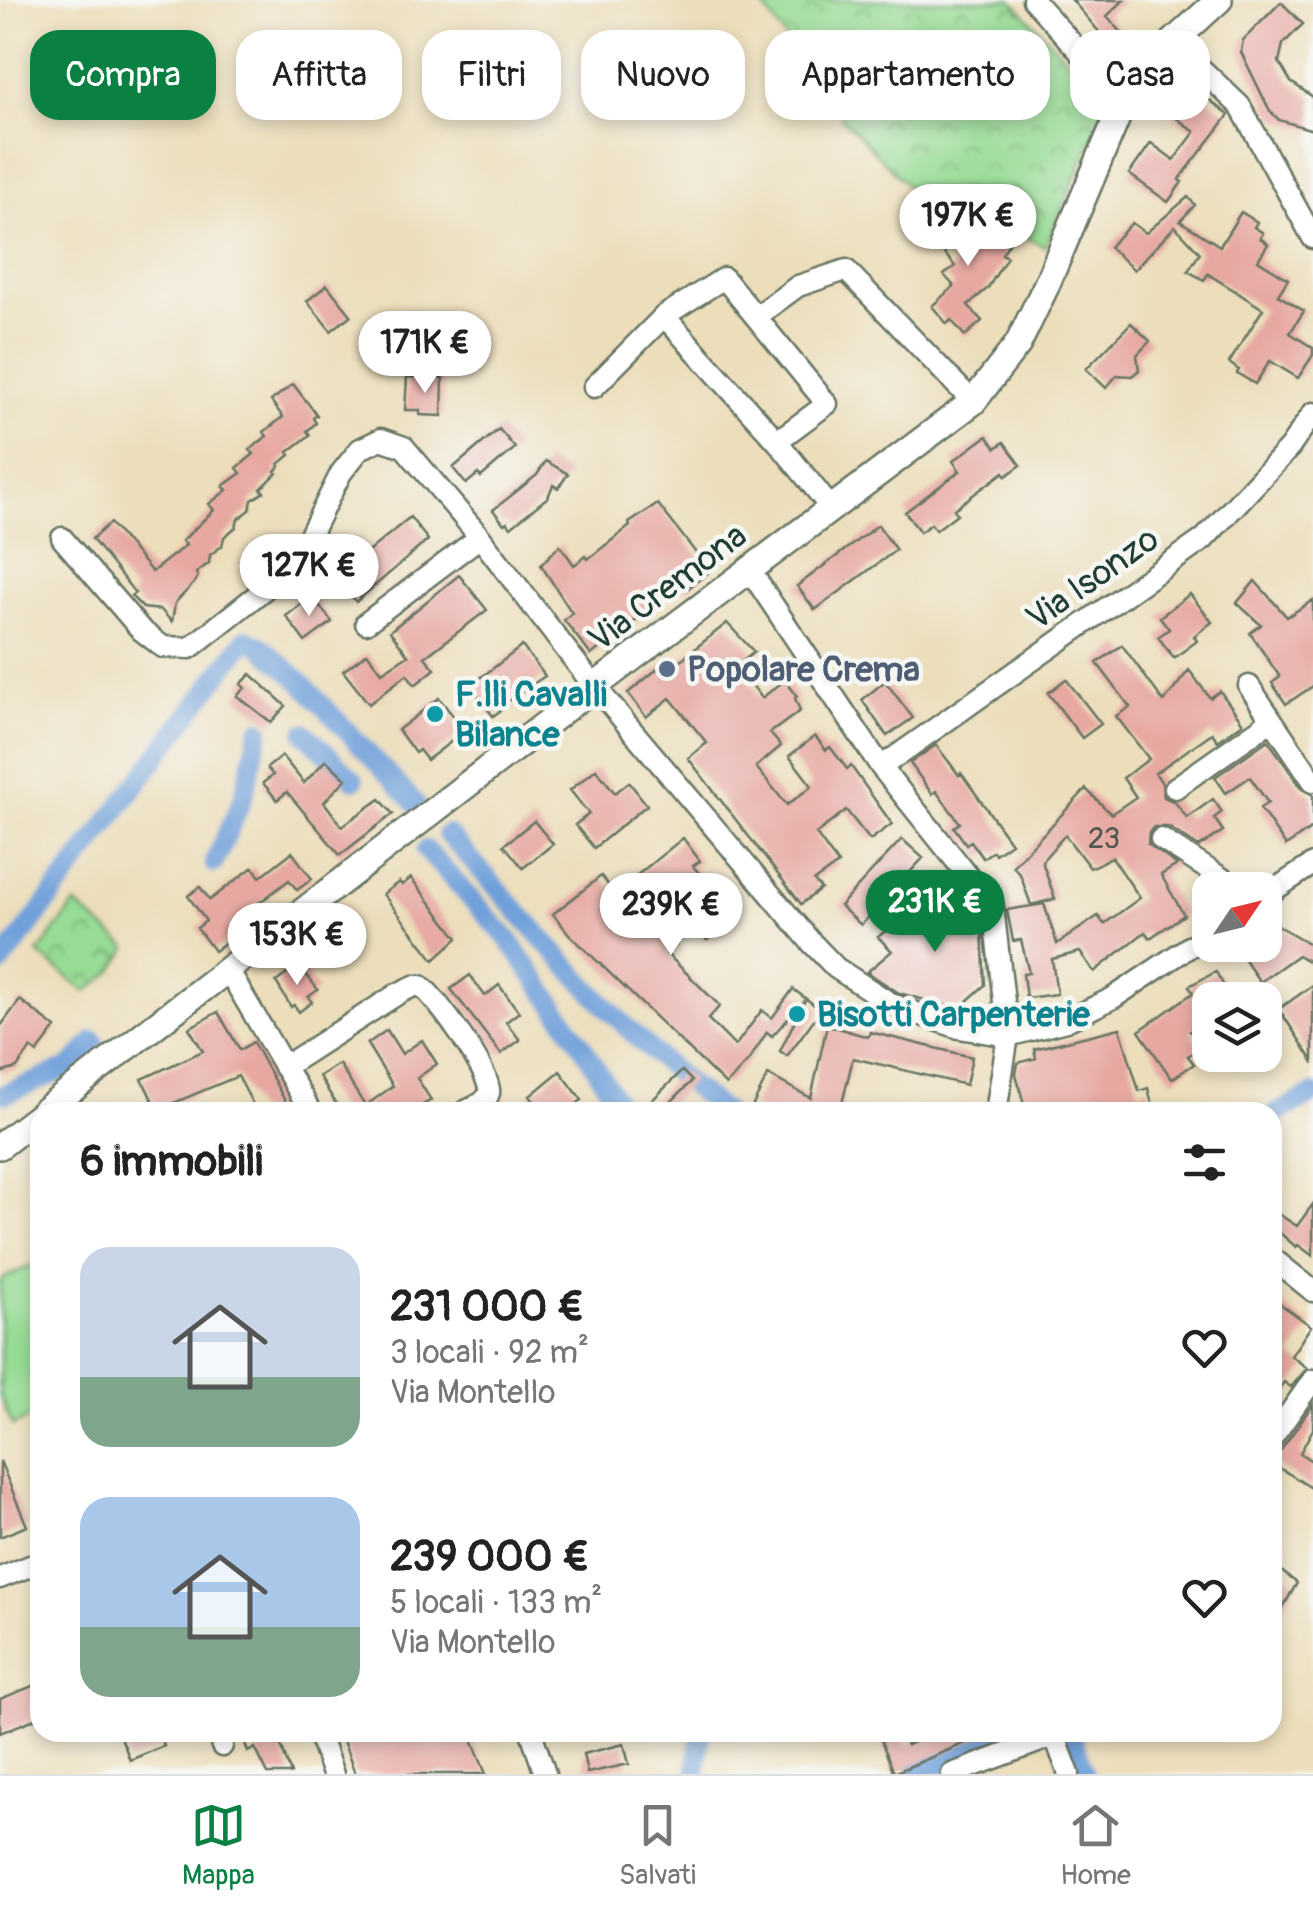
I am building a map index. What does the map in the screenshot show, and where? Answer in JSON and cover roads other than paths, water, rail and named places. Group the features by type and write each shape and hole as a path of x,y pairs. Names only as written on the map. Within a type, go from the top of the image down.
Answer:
{"street":[{"path":"1033,0 1070,41"},
{"name":"Via Cremona","path":"1185,30 1219,0"},
{"path":"1210,78 1240,106 1313,238"},
{"name":"Via Cremona","path":"58,1102 594,686 973,402 1018,344 1116,120"},
{"path":"757,316 798,286 846,270 973,402"},
{"path":"594,387 664,316 724,278 827,404 778,441"},
{"path":"664,316 778,441 830,507"},
{"name":"Via Isonzo","path":"882,766 1204,538 1290,448 1313,413"},
{"path":"62,538 141,630 164,647 179,649 196,644 295,565 342,474 360,450 381,439 404,447 480,537 594,686 836,968 893,1005 959,1028 1008,1036 1066,1021 1113,998 1192,945"},
{"path":"366,622 480,537"},
{"path":"750,569 882,766 992,907 1008,1036 998,1102"},
{"path":"1250,686 1313,781"},
{"path":"1175,788 1272,720"},
{"path":"1161,840 1212,872"},
{"path":"1282,885 1313,864"},
{"path":"228,970 304,1102"},
{"path":"284,1067 399,993 422,986 459,1034 489,1083 490,1094 482,1102"},
{"name":"Via Cremona","path":"0,1146 30,1123"},
{"path":"1282,1266 1313,1290"},
{"path":"1282,1424 1313,1380"},
{"path":"0,1578 30,1566"},
{"path":"322,1742 333,1774"},
{"path":"534,1742 544,1774"},
{"path":"952,1774 1034,1742"},
{"path":"1057,1742 1069,1774"}],"waterway":[{"path":"0,965 246,639 261,646 298,679 416,804"},
{"path":"214,863 243,798 260,730"},
{"path":"305,733 354,780"},
{"path":"447,834 615,1016 712,1102"},
{"path":"426,850 508,939 617,1102"},
{"path":"5,1094 70,1067 94,1041"},
{"path":"1282,1111 1313,1094"},
{"path":"696,1774 700,1742"},
{"path":"917,1774 989,1742"},
{"path":"1074,1742 1085,1774"}],"place":[{"name":"Popolare Crema","path":"667,669"},
{"name":"F.lli Cavalli Bilance","path":"435,714"},
{"name":"Bisotti Carpenterie","path":"797,1014"}]}
